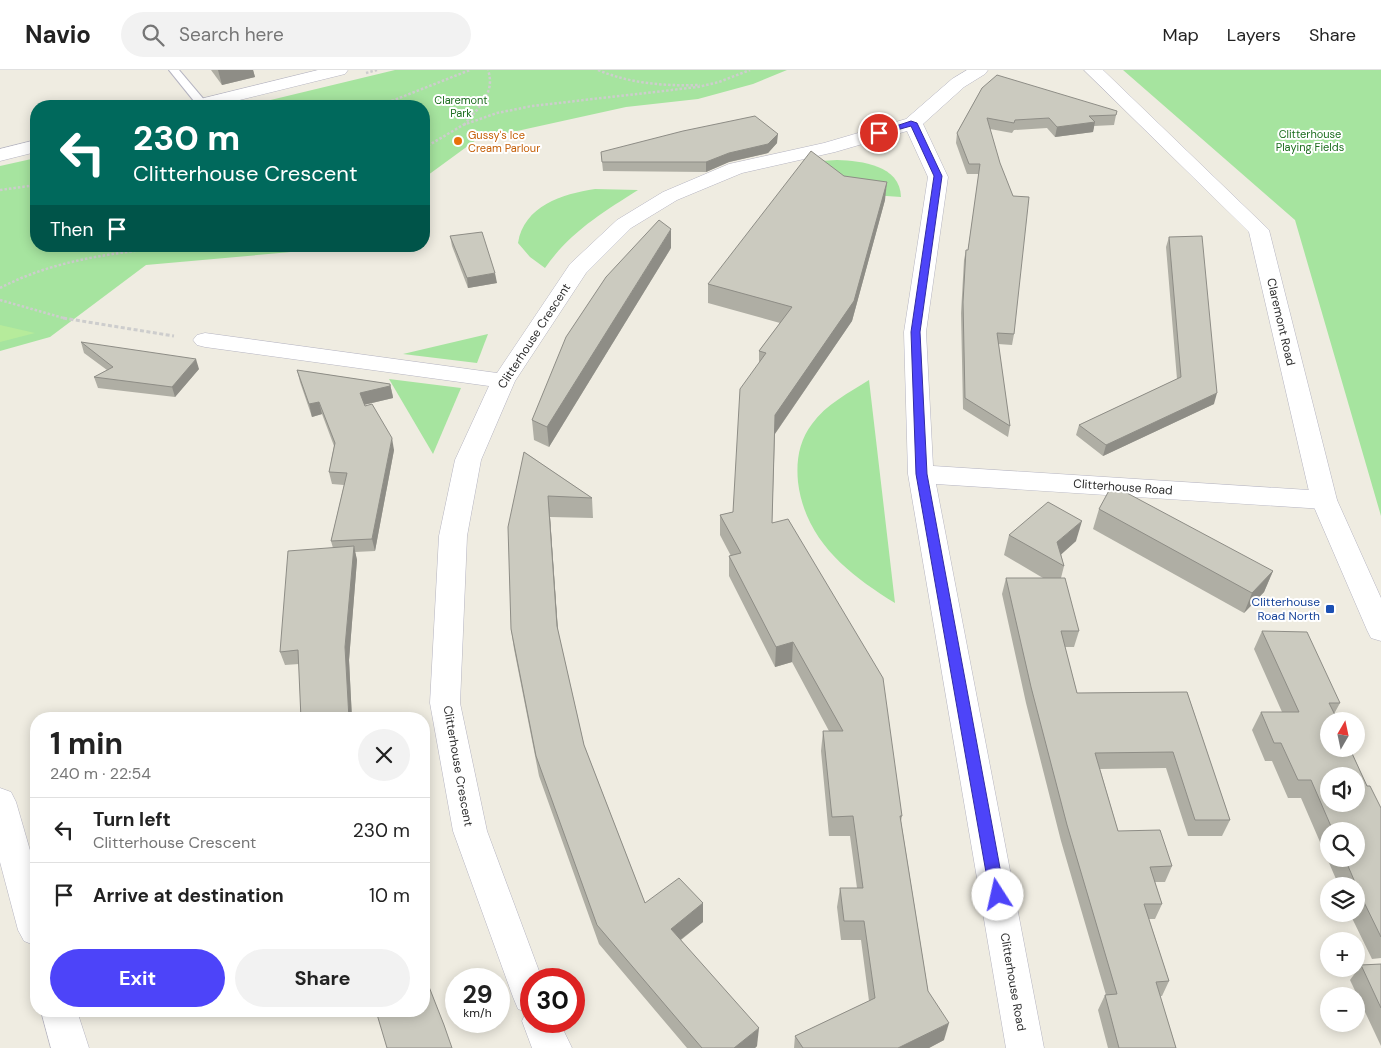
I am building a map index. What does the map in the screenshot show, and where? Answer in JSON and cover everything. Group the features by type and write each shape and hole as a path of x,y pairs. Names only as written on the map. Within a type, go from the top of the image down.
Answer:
{"street":[{"path":"218,100 340,70"},
{"path":"913,123 958,83 979,70"},
{"name":"Claremont Road","path":"1093,70 1259,230 1324,500 1378,618"},
{"name":"Clitterhouse Crescent","path":"520,968 470,832 445,703 453,536 468,460 503,381 578,269 624,224 670,196 736,168 828,148 913,123"},
{"name":"Clitterhouse Road","path":"913,123 938,176 916,332 921,474 1025,1048"},
{"path":"0,155 30,148"},
{"path":"205,340 503,381"},
{"name":"Clitterhouse Road","path":"921,474 1324,500"},
{"path":"0,802 30,909"},
{"path":"61,1017 70,1048"},
{"path":"545,1033 553,1048"}],"lane":[{"path":"174,70 195,100"}],"path":[{"path":"394,100 470,70"},
{"path":"463,125 491,89 492,79 488,70"},
{"path":"598,70 618,78 637,82 708,84"},
{"path":"430,144 463,125 497,113 532,106 708,84 737,76 750,70"},
{"path":"0,190 30,186"},
{"path":"0,288 40,269 72,260 131,252"},
{"path":"0,300 71,320 205,340"}],"green space":[{"name":"Claremont Park","path":"395,70 787,70 753,84 698,99 626,107 476,140 430,174 430,100 271,100"},
{"name":"Clitterhouse Playing Fields","path":"1123,70 1381,70 1381,516 1295,220"},
{"path":"30,159 30,252 292,252 146,265 50,337 0,351 0,166"},
{"path":"837,160 868,164 887,171 899,186 901,197 872,195 840,189 821,161"},
{"path":"595,189 638,190 587,224 565,244 545,268 530,257 518,243 522,230 536,211 546,204 570,194"},
{"path":"0,325 35,333 0,342"},
{"path":"488,334 477,363 403,354"},
{"path":"389,379 461,388 433,454"},
{"path":"869,380 895,603 861,580 831,553 809,521 802,503 798,482 799,452 804,437 812,424 831,405"}],"building":[{"path":"997,75 1117,111 1116,115 1089,116 1095,122 1057,127 1049,118 1015,120 1014,123 987,118 1000,163 1013,196 1029,197 1014,334 997,333 1010,426 965,398 963,302 966,250 968,250 980,164 969,164 957,133 982,88"},
{"path":"755,116 778,134 768,144 729,153 706,162 602,162 601,152 683,131"},
{"path":"811,151 844,176 887,182 854,301 775,415 772,523 788,519 883,678 902,816 900,816 928,991 949,1023 898,1048 803,1048 795,1036 875,998 864,921 844,921 840,888 863,888 853,816 832,817 823,731 843,731 793,642 776,647 729,556 741,553 720,515 733,512 740,389 766,353 759,351 792,307 708,284"},
{"path":"659,220 671,229 547,427 532,420 566,337 606,277"},
{"path":"482,232 495,273 467,278 450,236"},
{"path":"1202,236 1217,393 1106,445 1079,425 1181,377 1169,237"},
{"path":"81,342 196,359 172,387 94,377 113,367"},
{"path":"297,370 390,384 390,386 360,393 365,406 372,404 392,438 372,539 331,541 347,473 329,472 335,443 319,402 309,404"},
{"path":"524,452 592,498 548,496 557,626 584,745 645,903 679,878 703,903 671,929 759,1028 734,1048 702,1048 597,925 536,756 511,629 508,527"},
{"path":"1112,485 1273,571 1252,593 1099,509"},
{"path":"1048,502 1082,521 1057,542 1064,566 1009,535"},
{"path":"354,546 345,647 349,712 301,712 298,650 280,652 288,551"},
{"path":"1006,578 1065,578 1079,631 1061,631 1077,693 1187,692 1230,820 1195,820 1173,752 1095,753 1118,831 1160,830 1172,866 1150,867 1162,904 1144,904 1169,981 1156,982 1176,1048 1119,1048 1105,995 1117,994 1067,825 1031,687"},
{"path":"1262,631 1307,632 1340,703 1329,703 1334,712 1320,712 1320,758 1354,758 1358,767 1320,767 1320,801 1311,780 1298,780 1281,743 1274,743 1261,712 1299,712"},
{"path":"1365,782 1367,786 1370,786 1381,808 1381,937 1365,904 1365,877 1353,877 1348,867 1365,867 1365,822 1329,822 1325,812 1365,812"},
{"path":"1381,964 1381,1008 1365,974 1365,965"},
{"path":"430,989 452,1048 387,1048 378,1017 430,1017"}],"place":[{"name":"Gussy's Ice Cream Parlour","path":"458,141"},
{"name":"Clitterhouse Road North","path":"1330,609"}],"route":[{"path":"879,133 913,123 938,176 916,332 921,474 998,895"}]}
